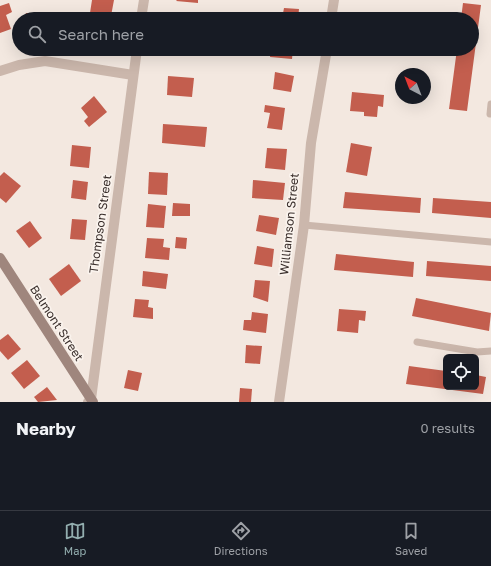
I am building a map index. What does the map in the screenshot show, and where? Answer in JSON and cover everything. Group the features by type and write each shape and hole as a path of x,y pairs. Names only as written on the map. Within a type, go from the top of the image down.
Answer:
{"street":[{"path":"142,12 144,0"},
{"path":"333,12 334,0"},
{"name":"Thompson Street","path":"90,401 136,56"},
{"name":"Williamson Street","path":"279,402 304,225 311,143 326,56"},
{"path":"0,71 19,65 45,61 133,75"},
{"name":"Belmont Street","path":"0,258 90,401"}],"lane":[{"path":"490,114 491,104"},
{"path":"304,225 491,242"},
{"path":"417,342 477,352 491,351"}],"building":[{"path":"92,0 114,0 112,12 90,12"},
{"path":"198,0 198,3 176,1"},
{"path":"9,3 12,12 6,15 11,29 0,33 0,6"},
{"path":"463,3 481,5 479,20 479,12 462,12"},
{"path":"284,8 299,9 299,12 283,12"},
{"path":"270,56 292,56 292,59"},
{"path":"456,56 474,56 467,111 449,109"},
{"path":"275,72 294,76 291,92 273,89"},
{"path":"168,76 194,78 192,97 167,95"},
{"path":"352,92 384,95 383,107 378,106 377,117 364,116 364,112 350,111"},
{"path":"94,96 107,112 89,127 84,121 88,117 81,108"},
{"path":"265,105 285,108 282,130 267,128 270,113 264,112"},
{"path":"163,124 207,127 205,147 162,143"},
{"path":"351,143 372,147 367,176 346,172"},
{"path":"72,145 91,147 89,168 70,166"},
{"path":"267,148 287,149 285,170 265,168"},
{"path":"4,172 21,186 6,203 0,198 0,176"},
{"path":"149,172 168,173 167,195 148,194"},
{"path":"73,180 88,182 86,200 71,198"},
{"path":"253,180 285,183 283,200 252,198"},
{"path":"345,192 421,198 420,213 343,208"},
{"path":"433,198 491,202 491,218 432,213"},
{"path":"173,203 190,204 190,216 172,216"},
{"path":"148,204 166,206 164,228 146,227"},
{"path":"259,215 279,218 276,235 256,231"},
{"path":"72,219 87,220 85,240 70,239"},
{"path":"30,221 42,238 29,248 16,231"},
{"path":"176,237 187,238 186,249 175,248"},
{"path":"147,238 164,239 163,247 170,248 169,260 145,258"},
{"path":"257,246 274,249 272,267 254,264"},
{"path":"336,254 414,262 413,277 334,270"},
{"path":"427,261 491,266 491,281 426,276"},
{"path":"69,264 81,281 61,296 49,279"},
{"path":"143,271 168,274 166,289 142,286"},
{"path":"255,280 270,281 268,302 253,297"},
{"path":"416,298 491,313 489,331 412,316"},
{"path":"135,299 149,300 148,307 153,308 153,319 133,317"},
{"path":"339,309 366,311 365,321 359,320 358,333 337,331"},
{"path":"252,312 268,314 266,333 243,330 244,320 251,320"},
{"path":"8,334 21,349 8,360 0,351 0,340"},
{"path":"246,345 262,346 260,364 245,363"},
{"path":"27,360 40,376 24,389 11,373"},
{"path":"409,366 443,371 443,389 406,384"},
{"path":"128,370 142,373 138,391 124,388"},
{"path":"479,376 486,377 483,394 452,390 479,390"},
{"path":"47,387 57,400 38,402 34,397"},
{"path":"240,388 252,389 251,402 239,402"}]}
